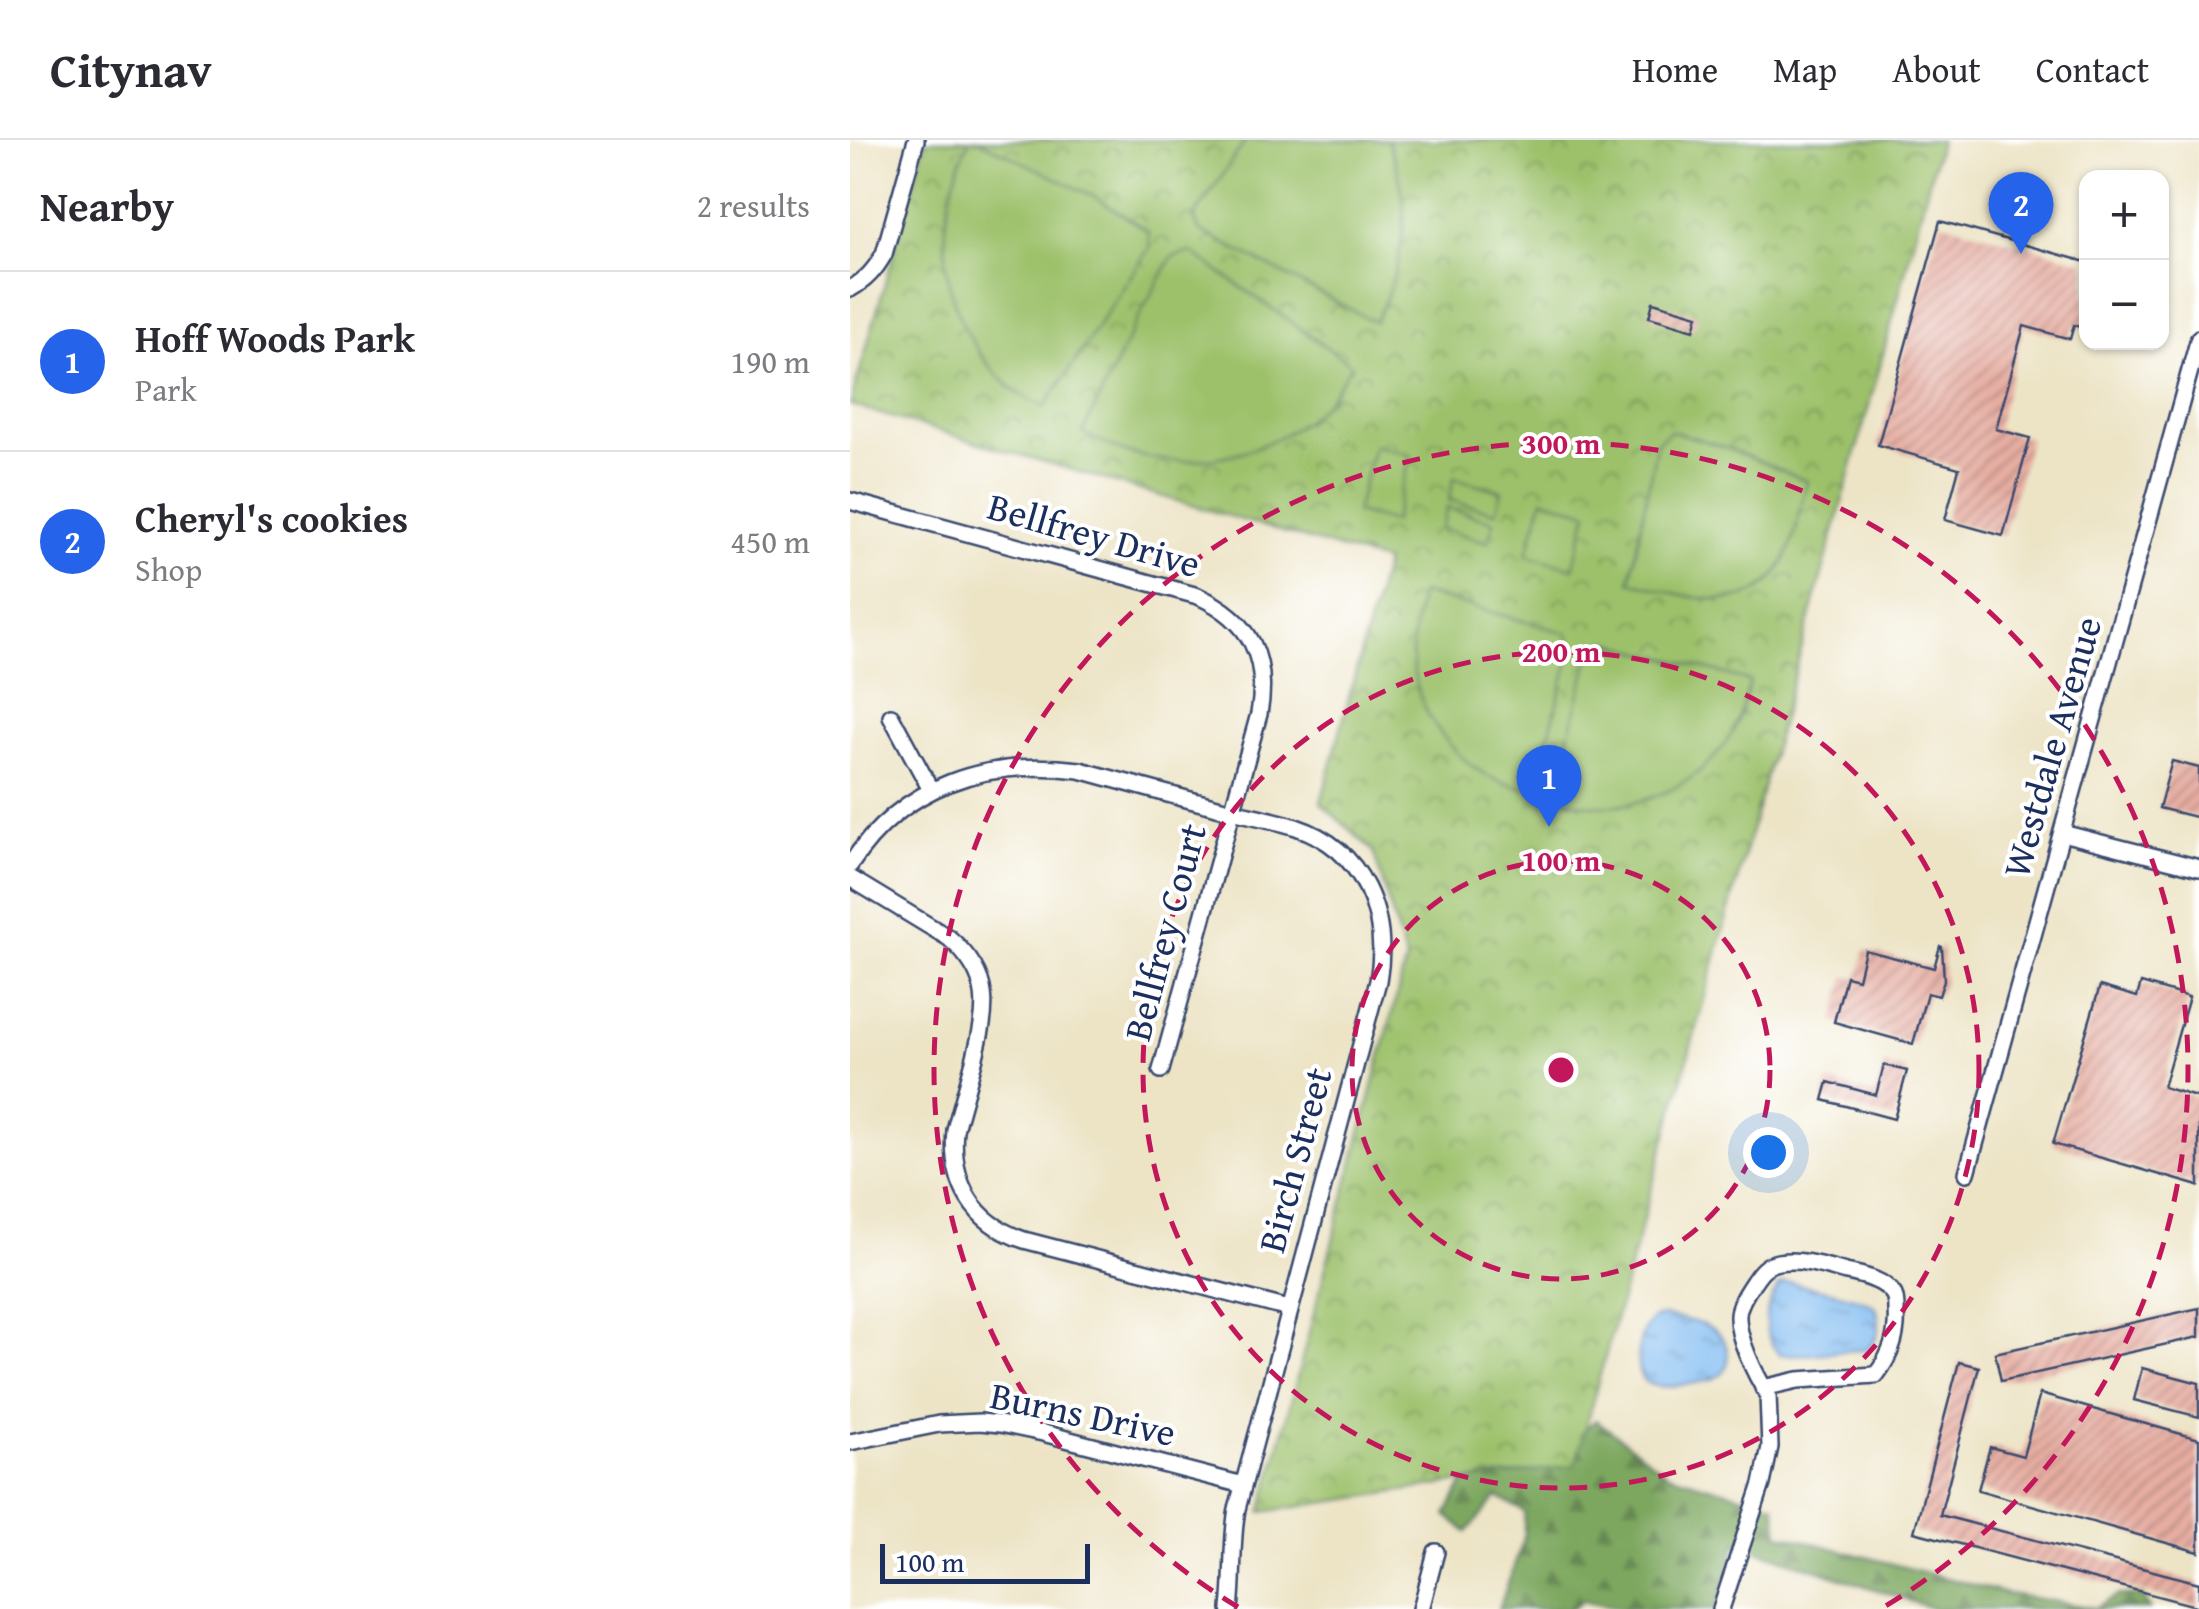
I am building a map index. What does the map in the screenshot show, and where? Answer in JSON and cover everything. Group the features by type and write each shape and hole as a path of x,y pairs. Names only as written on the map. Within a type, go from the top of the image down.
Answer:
{"street":[{"path":"850,289 866,279 884,254 916,140"},
{"name":"Westdale Avenue","path":"1966,1174 2199,338"},
{"name":"Bellfrey Drive","path":"850,501 1198,596 1222,609 1252,642 1264,688 1232,811"},
{"path":"891,716 931,790"},
{"name":"Birch Street","path":"850,865 892,816 943,784 998,769 1052,766 1296,827 1333,847 1363,880 1382,939 1378,981 1243,1485 1234,1525 1230,1609"},
{"name":"Bellfrey Court","path":"1161,1070 1232,811"},
{"path":"2062,833 2199,868"},
{"path":"850,878 950,938 964,951 981,979 984,1024 954,1146 964,1192 984,1218 1024,1240 1288,1309"},
{"path":"1721,1609 1762,1484 1770,1446 1768,1395 1763,1388 1750,1358 1739,1327 1738,1314 1752,1283 1767,1266 1793,1261 1869,1277 1896,1298 1894,1342 1876,1375 1798,1380 1763,1388"},
{"name":"Burns Drive","path":"850,1442 940,1424 1000,1424 1243,1485"},
{"path":"1421,1609 1436,1552"}],"green space":[{"path":"926,140 1940,140 1575,1465 1262,1512 1406,960 1373,851 1321,803 1385,562 850,405"},
{"path":"969,140 978,140 1095,197 1148,231 1150,247 1045,407 1018,393 996,373 968,335 956,308 949,281 946,225 950,196"},
{"path":"1246,140 1387,140 1401,187 1403,232 1393,277 1375,322 1199,230 1194,217"},
{"path":"1191,252 1352,365 1329,399 1306,420 1236,454 1183,461 1157,459 1126,452 1083,433 1172,257"},
{"path":"1671,431 1722,446 1807,481 1784,561 1764,586 1748,595 1709,599 1630,581 1657,442"},
{"path":"1374,445 1411,455 1393,522 1356,512"},
{"path":"1454,478 1502,491 1496,512 1449,500"},
{"path":"1543,499 1588,512 1573,568 1527,555"},
{"path":"1447,508 1494,521 1488,542 1441,529"},
{"path":"1421,593 1567,633 1573,646 1534,790 1501,782 1469,763 1457,753 1424,706 1413,671 1412,652"},
{"path":"1606,642 1750,681 1732,733 1704,767 1648,799 1605,806 1553,796 1592,648"},
{"path":"1596,1420 1668,1474 1775,1505 1779,1534 2003,1593 2095,1608 2119,1595 2142,1596 2150,1609 1934,1609 1737,1543 1717,1609 1623,1609 1582,1600 1572,1609 1499,1609 1524,1538 1525,1512 1497,1497 1467,1532 1446,1515 1478,1458 1561,1446"}],"water":[{"path":"1791,1283 1871,1304 1879,1320 1871,1345 1864,1350 1779,1354 1768,1337 1767,1311 1781,1284"},
{"path":"1663,1316 1714,1330 1726,1345 1727,1365 1723,1372 1708,1381 1662,1387 1647,1383 1639,1370 1640,1342 1650,1322"}],"building":[{"path":"1940,221 2079,260 2079,327 2074,325 2070,339 2024,326 1996,429 2030,438 2003,536 1945,520 1959,468 1878,445"},
{"path":"1653,302 1698,315 1694,330 1649,317"},
{"path":"2172,761 2199,768 2199,818 2159,808"},
{"path":"1940,946 1944,980 1939,996 1927,993 1913,1044 1834,1022 1846,976 1858,979 1865,950 1934,968"},
{"path":"2141,983 2189,997 2163,1087 2199,1098 2199,1186 2053,1144 2100,986 2137,997"},
{"path":"1884,1065 1907,1071 1894,1119 1823,1100 1828,1082 1876,1095"},
{"path":"2199,1308 2199,1337 2001,1381 1995,1353"},
{"path":"1959,1362 1979,1367 1940,1515 2199,1583 2199,1607 1914,1532"},
{"path":"2142,1368 2199,1383 2199,1417 2134,1400"},
{"path":"2040,1394 2199,1439 2199,1552 1978,1490 1990,1447 2023,1456"}],"place":[{"name":"Cheryl's cookies","path":"2021,254"},
{"name":"Hoff Woods Park","path":"1549,827"}]}
